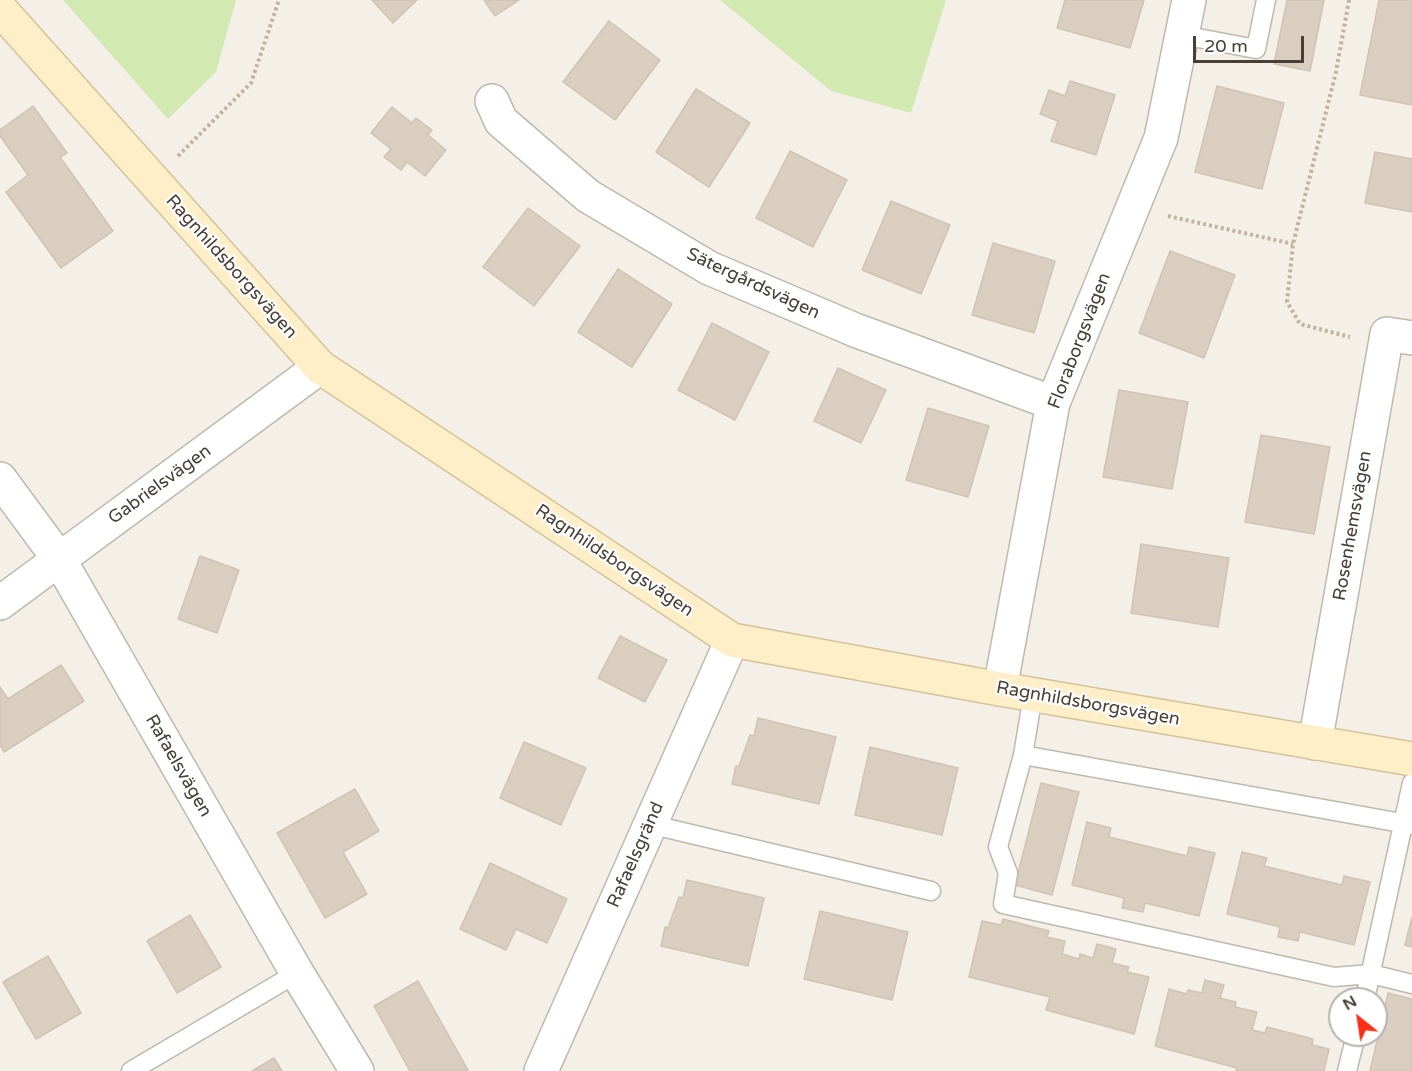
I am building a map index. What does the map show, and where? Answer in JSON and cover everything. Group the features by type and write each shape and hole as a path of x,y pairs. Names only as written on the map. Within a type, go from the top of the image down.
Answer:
{"street":[{"name":"Floraborgsvägen","path":"1000,689 1053,403 1161,138 1189,0"},
{"name":"Ragnhildsborgsvägen","path":"0,9 320,367 732,640 1033,695 1412,759"},
{"name":"Sätergårdsvägen","path":"492,101 501,121 588,196 709,268 855,330 1053,403"},
{"name":"Rosenhemsvägen","path":"1315,743 1399,342"},
{"name":"Gabrielsvägen","path":"0,603 320,367"},
{"name":"Rafaelsvägen","path":"0,479 59,559 297,973 357,1071"},
{"name":"Rafaelsgränd","path":"541,1071 732,640"}],"lane":[{"path":"1182,35 1256,50 1266,0"},
{"path":"1033,695 1023,755 998,847 1008,873 1003,904 1334,977 1371,974 1412,984"},
{"path":"1023,755 1408,824"},
{"path":"1368,987 1408,824 1412,783"},
{"path":"649,824 931,891"},
{"path":"131,1071 297,973"},
{"path":"1347,1071 1353,1047"}],"path":[{"path":"155,180 251,83 279,0"},
{"path":"1349,0 1336,72 1293,244 1287,302 1300,324 1399,342"},
{"path":"1132,208 1293,244"}],"green space":[{"path":"63,0 236,0 216,72 168,119"},
{"path":"720,0 946,0 911,113 831,91"}],"building":[{"path":"372,0 417,0 393,23"},
{"path":"484,0 519,0 495,16"},
{"path":"1065,0 1144,0 1130,48 1057,28"},
{"path":"1287,0 1324,0 1310,71 1274,64"},
{"path":"1379,0 1412,0 1412,105 1360,95"},
{"path":"609,21 660,60 615,120 563,82"},
{"path":"1070,81 1115,95 1096,155 1051,141 1058,121 1040,114 1049,90 1065,96"},
{"path":"1217,86 1284,103 1262,189 1195,172"},
{"path":"696,89 750,123 709,187 656,152"},
{"path":"33,106 67,153 60,157 113,231 61,268 6,192 28,175 0,136 0,130"},
{"path":"392,107 412,123 416,118 432,130 428,135 446,150 425,176 407,162 401,170 384,157 391,149 371,133"},
{"path":"790,151 847,180 813,247 756,218"},
{"path":"1375,152 1412,159 1412,212 1365,203"},
{"path":"891,201 950,225 921,294 862,270"},
{"path":"528,208 580,246 534,306 483,267"},
{"path":"993,243 1055,261 1034,333 972,315"},
{"path":"1170,251 1235,275 1204,358 1139,333"},
{"path":"618,269 672,304 632,367 578,332"},
{"path":"712,323 769,352 735,420 678,390"},
{"path":"838,368 886,390 861,443 814,421"},
{"path":"1119,390 1188,402 1172,489 1103,477"},
{"path":"928,408 989,426 968,497 906,480"},
{"path":"1261,435 1330,447 1314,534 1245,522"},
{"path":"1141,544 1229,558 1218,627 1131,613"},
{"path":"200,556 239,570 217,633 178,619"},
{"path":"620,636 667,660 645,702 598,678"},
{"path":"61,665 84,701 4,752 0,745 0,687 8,699"},
{"path":"758,718 836,737 819,804 732,784 736,766 739,766 750,735 754,736"},
{"path":"524,742 586,768 561,825 500,798"},
{"path":"870,747 958,768 942,835 855,815"},
{"path":"1041,783 1079,792 1052,895 1015,885"},
{"path":"355,789 379,831 343,852 367,894 325,918 277,833"},
{"path":"1087,822 1111,828 1109,837 1187,856 1189,847 1215,853 1199,916 1145,903 1143,912 1122,908 1124,898 1072,885"},
{"path":"1242,852 1267,858 1264,866 1342,885 1344,876 1370,882 1354,945 1300,932 1298,941 1278,937 1280,927 1227,914"},
{"path":"490,863 567,899 547,943 516,929 506,950 460,929"},
{"path":"687,880 764,898 748,966 661,946 665,927 668,928 679,897 683,898"},
{"path":"820,911 908,932 892,1000 804,979"},
{"path":"190,915 221,967 177,993 147,941"},
{"path":"1412,917 1412,947 1405,945"},
{"path":"1003,919 1049,931 1047,937 1065,941 1062,954 1079,959 1080,954 1093,958 1097,944 1116,949 1112,963 1129,967 1127,972 1149,977 1134,1034 1046,1010 1050,997 969,977 982,921 1001,925"},
{"path":"48,956 81,1013 36,1039 3,982"},
{"path":"1205,980 1224,985 1220,998 1236,1002 1235,1007 1257,1012 1252,1030 1265,1033 1267,1027 1313,1039 1312,1045 1329,1049 1324,1071 1236,1071 1237,1068 1155,1046 1169,989 1187,994 1188,990 1202,993"},
{"path":"418,981 468,1070 410,1071 374,1006"},
{"path":"1388,993 1412,999 1412,1071 1370,1071 1376,1047 1388,1047"},
{"path":"274,1058 282,1071 252,1071"}]}
